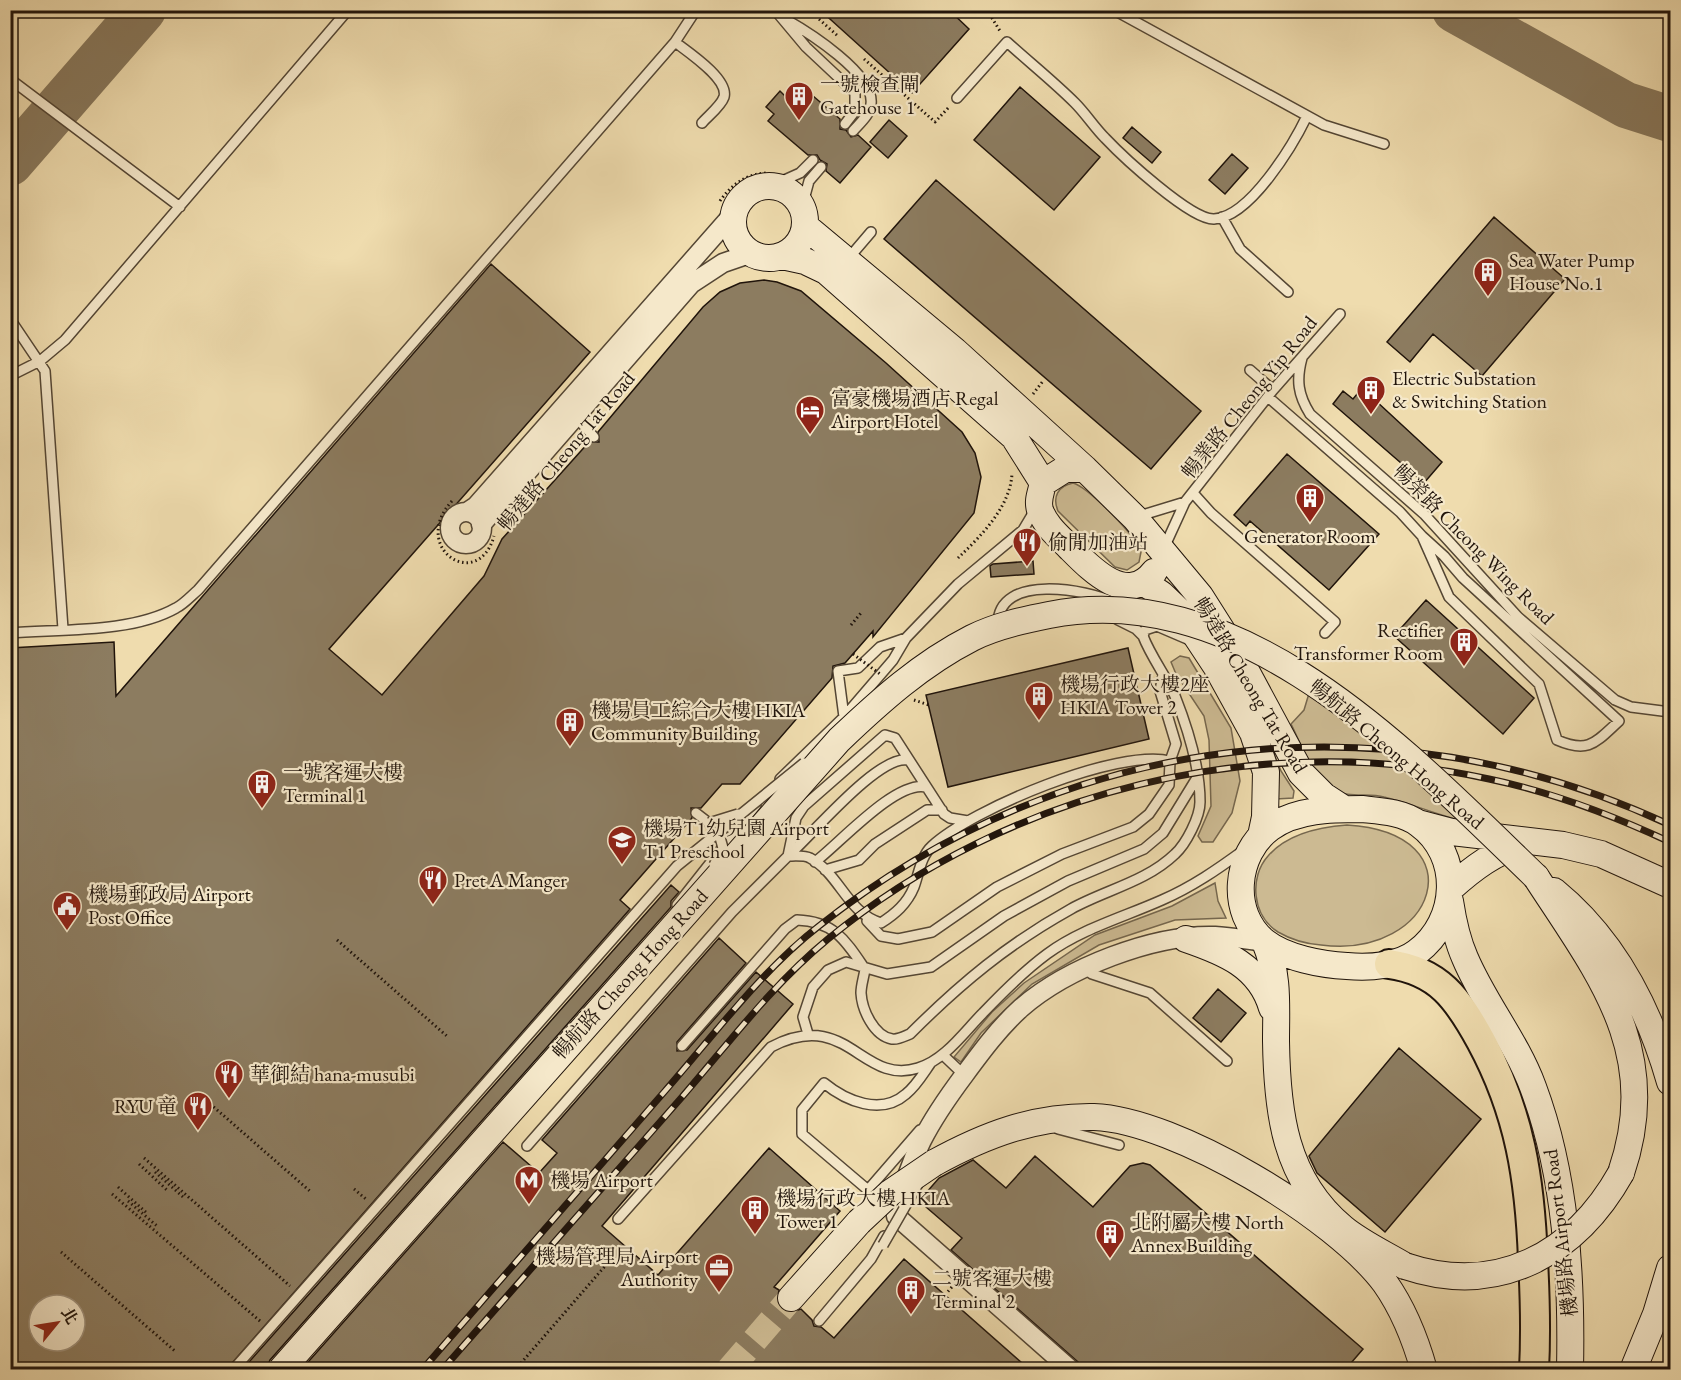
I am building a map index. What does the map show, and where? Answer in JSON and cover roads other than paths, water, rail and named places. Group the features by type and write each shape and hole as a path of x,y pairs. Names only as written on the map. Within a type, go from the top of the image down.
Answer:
{"main road":[{"name":"機場路 Airport Road","path":"1389,964 1417,969 1446,988 1477,1033 1507,1096 1527,1169 1536,1305 1534,1370"}],"street":[{"name":"暢達路 Cheong Tat Road","path":"464,505 476,506 726,209 761,187 780,183 789,192 803,217 955,351 1085,469 1135,518 1200,596 1238,656 1301,773 1324,796 1344,809"},
{"path":"726,209 734,232 744,248 752,254"},
{"path":"782,256 793,249 801,239 803,217"},
{"name":"暢達路 Cheong Tat Road","path":"464,505 452,519 450,530 455,540 464,544 473,542 489,526 575,416 691,284 723,263 752,254 762,257 782,256 805,261 826,271 1014,437 1041,492 1044,520 1095,573 1122,586 1143,582 1176,609 1243,712 1261,753 1267,786 1257,840"},
{"path":"1041,492 1065,469 1085,469"},
{"name":"暢達路 Cheong Tat Road","path":"464,505 489,526"},
{"path":"1143,582 1165,553"},
{"name":"暢航路 Cheong Hong Road","path":"281,1370 666,928 808,774 879,702 941,656 973,638 1003,626 1082,610 1109,610 1173,619 1246,643 1318,685 1353,711 1461,805 1536,877 1572,917"},
{"path":"1572,917 1608,992 1630,1052 1635,1079 1635,1117 1630,1146 1621,1173 1607,1198 1589,1221 1552,1251 1518,1268 1490,1275 1461,1277 1432,1275 1405,1266 1343,1228 1305,1183 1282,1128 1277,1100 1278,994 1275,972 1264,942 1244,911 1240,893 1241,878 1257,840 1271,827 1299,815 1344,809 1384,811 1452,832 1524,842 1563,844 1601,854 1671,885"},
{"path":"1071,1370 896,1216 908,1173 936,1111 988,1043 1023,1007 1085,969 1138,948 1214,936 1264,942 1280,951 1347,966 1389,964 1417,953 1439,930 1450,895 1450,868 1444,853 1418,823"},
{"path":"1450,895 1476,865 1497,852 1524,842"},
{"name":"機場路 Airport Road","path":"1450,895 1465,958 1518,1054 1533,1086 1547,1130 1563,1223 1571,1322 1570,1370"},
{"path":"1572,917 1620,964 1653,1030 1671,1082"},
{"path":"1186,939 1219,950 1248,968 1269,1000 1276,1023"},
{"path":"798,1297 859,1222 890,1193 934,1163 999,1131 1064,1119 1095,1117 1134,1124 1173,1135 1213,1154 1309,1214 1363,1258 1384,1282 1403,1311 1416,1341 1424,1370"},
{"path":"1633,1370 1656,1314 1671,1268"}],"lane":[{"path":"10,376 40,361 76,328 348,10"},
{"path":"10,633 150,619 178,607 198,590 675,42 696,10"},
{"path":"775,10 806,47 855,93 855,111 845,124"},
{"path":"1114,10 1324,125 1384,144"},
{"path":"784,19 816,36 865,82 871,96 869,112 853,131"},
{"path":"675,42 719,78 724,89 723,99 702,123"},
{"path":"957,98 1007,42 1076,103 1107,140 1183,206 1205,218 1222,218 1246,202 1287,154 1307,116"},
{"path":"10,79 180,207"},
{"path":"780,183 813,160"},
{"path":"803,217 809,181 821,167"},
{"path":"1222,218 1240,249 1288,292"},
{"path":"848,259 871,232"},
{"name":"暢業路 Cheong Yip Road","path":"1165,553 1185,502 1271,393 1340,314"},
{"path":"10,319 45,371 63,629"},
{"name":"暢榮路 Cheong Wing Road","path":"1302,358 1298,387 1301,400 1310,414 1424,514 1518,618 1615,700 1631,707 1671,712"},
{"path":"1250,370 1271,393 1400,512 1463,578 1619,721 1594,745 1573,747 1557,740 1539,684 1449,597 1422,536"},
{"path":"575,416 594,437"},
{"path":"666,928 741,823 790,768 844,717 893,660 906,638 958,584 1023,530 1032,518 1041,492"},
{"path":"1193,493 1211,513 1335,622 1325,633"},
{"name":"暢業路 Cheong Yip Road","path":"1135,518 1185,502"},
{"path":"1010,635 1002,631 997,622 1002,607 1019,592 1031,589 1060,590 1104,597 1157,626 1200,643"},
{"path":"682,1046 785,929 797,920 813,920 825,924 846,942 865,969 861,993 864,1009 879,1034 893,1040 910,1034 967,979 1010,945 1073,908 1155,871 1177,853 1190,831 1200,805 1198,776 1194,754 1178,706 1143,636 1121,620 1100,617 1036,628"},
{"path":"1143,636 1145,630 1157,626"},
{"path":"844,717 841,680 838,671 858,668 880,647 906,638"},
{"path":"788,856 809,857 825,870 882,936 914,937 933,932 998,887 1062,854 1133,827 1159,803 1169,785 1170,761 1175,753 1176,744 1160,691 1163,674"},
{"path":"233,1370 677,866 879,702"},
{"path":"788,856 796,818 804,806 885,735 895,738 926,787 950,819 968,821"},
{"path":"866,919 881,924 900,910 913,889 921,863 931,847 968,821 1069,777 1155,757 1170,761"},
{"path":"527,1146 748,895 859,786 891,762 900,758 908,760"},
{"path":"808,1035 803,1017 813,987 828,970 846,962 887,974 931,967 1004,916 1031,901 1068,881 1144,849 1163,833 1198,776"},
{"path":"815,862 886,802 909,786 926,787"},
{"path":"709,823 736,815 748,808"},
{"path":"825,870 859,860 875,844 927,810 942,810"},
{"path":"666,928 719,858 723,848 719,834 696,813"},
{"path":"798,1297 861,1230 872,1211 868,1190 802,1134 802,1110 810,1096 824,1083 834,1091 861,1103 893,1101 905,1095 930,1064 943,1055 1007,988 1049,953 1084,933 1182,891 1257,840"},
{"path":"1085,969 1092,974 1150,993 1227,1061"},
{"path":"618,1219 771,1047 787,1038 808,1035 838,1039 868,1060 894,1071 905,1071 930,1064"},
{"path":"943,1055 964,1075"},
{"path":"868,1190 936,1111"},
{"path":"1024,1125 1061,1129 1119,1145"},
{"path":"896,1216 871,1259 820,1322 870,1265 916,1187 934,1163"}],"tunnel":[{"path":"729,1370 791,1298"}],"railway":[{"path":"422,1370 738,1005 797,944 819,926 915,860 1016,809 1122,773 1230,752 1341,747 1452,757 1562,783 1670,825"},
{"path":"442,1370 788,975 828,939 899,887 975,844 1056,810 1140,784 1227,768 1314,762 1402,765 1512,784 1581,805 1670,842"}],"place":[{"name":"一號檢查閘 Gatehouse 1","path":"799,122"},
{"name":"Sea Water Pump House No.1","path":"1488,298"},
{"name":"Electric Substation & Switching Station","path":"1371,416"},
{"name":"富豪機場酒店 Regal Airport Hotel","path":"810,436"},
{"name":"Generator Room","path":"1310,524"},
{"name":"偷閒加油站","path":"1027,568"},
{"name":"Rectifier Transformer Room","path":"1464,668"},
{"name":"機場行政大樓2座 HKIA Tower 2","path":"1039,722"},
{"name":"機場員工綜合大樓 HKIA Community Building","path":"570,748"},
{"name":"一號客運大樓 Terminal 1","path":"262,810"},
{"name":"機場T1幼兒園 Airport T1 Preschool","path":"622,866"},
{"name":"Pret A Manger","path":"433,906"},
{"name":"機場郵政局 Airport Post Office","path":"67,932"},
{"name":"華御結 hana-musubi","path":"229,1100"},
{"name":"RYU 竜","path":"198,1132"},
{"name":"機場 Airport","path":"529,1206"},
{"name":"機場行政大樓 HKIA Tower 1","path":"755,1236"},
{"name":"北附屬大樓 North Annex Building","path":"1110,1260"},
{"name":"機場管理局 Airport Authority","path":"719,1294"},
{"name":"二號客運大樓 Terminal 2","path":"911,1316"}]}
